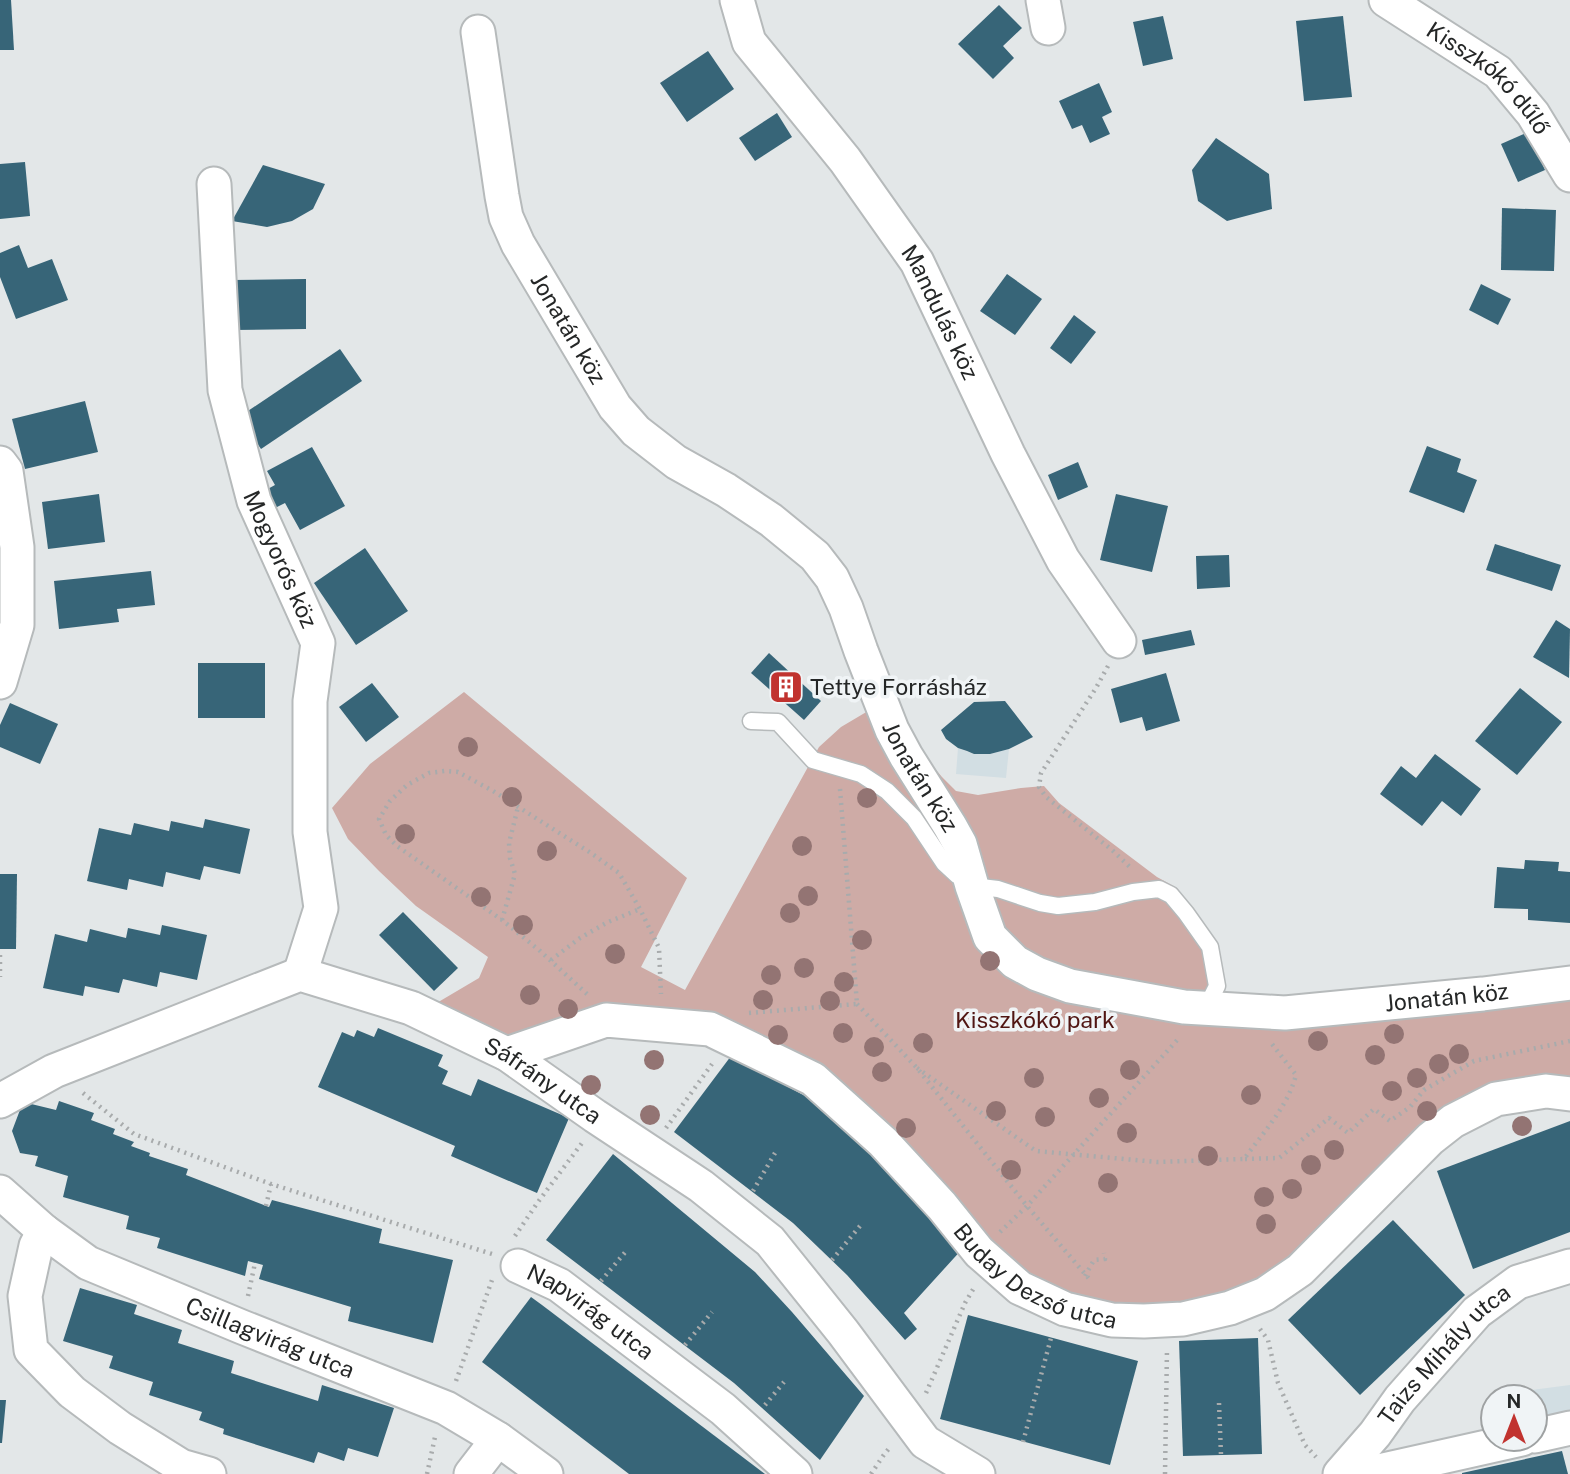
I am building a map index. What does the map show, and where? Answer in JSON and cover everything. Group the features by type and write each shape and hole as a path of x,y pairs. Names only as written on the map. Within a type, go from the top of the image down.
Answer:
{"street":[{"name":"Mandulás köz","path":"737,0 749,42 845,160 916,262 1008,454 1063,560 1115,651"},
{"name":"Kisszkókó dűlő","path":"1386,0 1498,72 1534,114 1570,175"},
{"name":"Jonatán köz","path":"478,32 506,217 531,267 615,407 636,431 676,462 726,490 771,520 815,556 832,578 892,730 960,845 990,937 1015,962 1037,974 1070,986 1184,1007 1285,1013 1570,983"},
{"name":"Mogyorós köz","path":"214,184 225,390 254,501 318,643 310,701 310,832 321,908 300,974"},
{"path":"0,463 6,471 18,547 18,625 0,682"},
{"name":"Sáfrány utca","path":"300,974 411,1008 507,1054 701,1186 770,1241 843,1332 925,1442 978,1474"},
{"path":"0,1101 54,1071 300,974"},
{"name":"Buday Dezső utca","path":"507,1054 606,1020 660,1023 720,1034 813,1079 883,1142 984,1257 1020,1288 1065,1309 1117,1320 1183,1319 1240,1304 1265,1294 1300,1270 1430,1139 1453,1121 1496,1100 1546,1091 1570,1094"},
{"name":"Csillagvirág utca","path":"0,1192 44,1231 88,1263 446,1408 498,1439 547,1474"},
{"path":"44,1231 36,1246 25,1296 31,1350 72,1392 120,1428 181,1466 209,1474"},
{"name":"Napvirág utca","path":"518,1266 570,1293 723,1409 795,1474"},
{"name":"Taizs Mihály utca","path":"1331,1469 1375,1434 1400,1399 1477,1312 1518,1282 1570,1266"},
{"path":"1549,1433 1570,1428"},
{"path":"471,1474 498,1439"},
{"path":"1365,1474 1479,1449"}],"lane":[{"path":"751,721 778,722 813,760 862,774 887,791 914,818 944,863 971,883 1058,906 1145,891 1158,890 1171,895 1210,947 1217,986 1206,1008"}],"path":[{"path":"1115,651 1096,688 1041,773 1039,787 1046,797 1126,864 1135,873 1145,891"},
{"path":"839,767 857,1004 917,1068 1085,1276 1115,1303 1117,1320"},
{"path":"606,1020 585,990 551,960 502,920 397,846 386,835 379,819 390,800 407,785 429,773 458,772 518,807 619,873 659,948 660,1023"},
{"path":"502,920 515,874 509,843 518,807"},
{"path":"551,960 580,938 608,922 640,909"},
{"path":"0,955 0,977"},
{"path":"649,1151 720,1034 714,1022 754,1012 857,1004"},
{"path":"871,1474 911,1425 984,1257 1206,1008"},
{"path":"917,1068 1036,1151 1157,1162 1279,1158 1329,1118 1348,1133 1374,1109 1390,1121 1410,1107 1424,1090 1474,1061 1570,1041"},
{"path":"1244,1159 1279,1111 1293,1088 1296,1074 1269,1042"},
{"name":"Napvirág utca","path":"54,1071 134,1134 271,1184 486,1251 518,1266"},
{"path":"752,1191 775,1153"},
{"path":"266,1206 271,1184"},
{"path":"832,1260 860,1226"},
{"path":"600,1281 627,1250"},
{"path":"1085,1276 1094,1260 1105,1259 1104,1253"},
{"path":"1240,1304 1268,1340 1278,1383 1305,1445 1331,1469"},
{"path":"685,1345 712,1312"},
{"path":"1165,1474 1168,1320"},
{"path":"1023,1442 1051,1338"},
{"path":"762,1408 784,1382"},
{"path":"1219,1403 1221,1455"}],"shaded area":[{"path":"958,748 974,754 990,754 1009,749 1006,778 956,774"},
{"path":"1570,1385 1570,1412 1549,1414 1549,1388"}],"green space":[{"name":"Kisszkókó park","path":"464,692 687,878 641,967 685,990 819,747 841,727 868,711 904,732 956,791 978,795 1044,786 1059,803 1157,877 1177,888 1218,944 1226,987 1222,997 1284,1003 1570,973 1570,1085 1493,1092 1352,1205 1254,1289 1144,1313 1030,1284 915,1164 705,1020 507,1038 435,1004 479,978 488,957 416,906 379,871 348,839 332,808 370,764"}],"building":[{"path":"0,0 11,0 14,50 0,50"},
{"path":"999,5 1022,28 1003,46 1014,58 993,79 958,44"},
{"path":"1163,16 1173,59 1143,66 1133,22"},
{"path":"1343,16 1352,97 1304,101 1296,21"},
{"path":"708,51 734,89 687,122 660,83"},
{"path":"1099,83 1112,112 1102,117 1110,134 1090,143 1082,125 1072,129 1059,101"},
{"path":"777,113 792,137 755,161 739,138"},
{"path":"1528,132 1545,170 1518,182 1501,144"},
{"path":"1216,138 1269,174 1272,209 1227,221 1198,201 1192,170"},
{"path":"25,162 30,216 0,219 0,164"},
{"path":"263,165 325,184 313,209 292,221 267,227 232,221"},
{"path":"1502,208 1556,210 1554,271 1501,270"},
{"path":"19,245 28,268 52,259 68,300 16,319 0,277 0,253"},
{"path":"1007,274 1042,299 1015,335 980,311"},
{"path":"306,279 306,329 233,330 232,280"},
{"path":"1481,284 1511,299 1498,325 1469,310"},
{"path":"1074,315 1096,332 1071,364 1050,348"},
{"path":"340,349 362,381 261,449 239,417"},
{"path":"85,401 98,452 25,469 12,419"},
{"path":"1427,446 1461,459 1457,472 1477,480 1464,513 1409,492"},
{"path":"312,447 345,506 300,530 285,503 273,509 264,491 275,485 267,471"},
{"path":"1078,462 1088,487 1058,500 1048,475"},
{"path":"99,494 105,542 48,549 42,502"},
{"path":"1116,494 1168,506 1152,572 1100,560"},
{"path":"1495,544 1561,565 1552,591 1486,570"},
{"path":"365,548 408,611 356,645 314,583"},
{"path":"1229,555 1230,587 1197,589 1196,556"},
{"path":"151,571 155,605 117,609 119,622 59,629 54,581"},
{"path":"1556,620 1570,629 1569,678 1533,657"},
{"path":"1191,630 1195,645 1145,655 1142,640"},
{"name":"Tettye Forrásház","path":"769,653 821,701 804,720 751,673"},
{"path":"198,663 265,663 265,718 198,718"},
{"path":"1166,673 1180,721 1146,731 1142,717 1120,723 1111,689"},
{"path":"372,683 399,717 366,742 339,707"},
{"path":"1520,688 1562,722 1517,775 1475,741"},
{"path":"1005,701 1033,737 1009,749 990,754 974,754 958,748 946,739 941,730 974,702"},
{"path":"10,703 58,724 40,764 0,747 0,725"},
{"path":"1435,754 1481,789 1461,816 1442,801 1422,826 1380,794 1401,766 1416,778"},
{"path":"205,819 250,829 240,874 204,866 200,880 166,872 163,887 129,879 127,890 87,881 99,828 131,835 134,823 169,831 171,821 203,828"},
{"path":"1525,860 1559,862 1558,871 1570,872 1570,923 1528,920 1528,909 1494,908 1497,867 1524,869"},
{"path":"0,874 17,874 16,949 0,949"},
{"path":"403,912 458,968 434,991 379,935"},
{"path":"162,925 207,935 197,980 160,972 157,987 123,979 119,993 85,986 83,996 43,988 55,934 87,942 90,929 126,938 128,928 160,935"},
{"path":"378,1028 443,1055 438,1066 448,1071 442,1084 471,1096 478,1079 569,1118 537,1193 451,1156 455,1146 318,1087 342,1032 354,1037 357,1030 374,1037"},
{"path":"731,1056 807,1097 860,1138 964,1247 904,1313 917,1329 905,1340 847,1275 793,1223 674,1132"},
{"path":"59,1101 94,1113 91,1120 115,1129 113,1134 134,1142 131,1146 150,1153 149,1156 188,1169 186,1175 269,1207 272,1200 382,1229 379,1243 453,1260 433,1343 348,1321 351,1307 259,1279 263,1265 248,1261 245,1276 157,1248 160,1238 126,1229 129,1216 63,1197 68,1176 35,1166 38,1156 20,1153 12,1131 23,1102 56,1110"},
{"path":"1570,1121 1570,1232 1473,1269 1437,1171"},
{"path":"613,1154 755,1272 864,1396 820,1460 734,1383 546,1240"},
{"path":"1393,1220 1465,1295 1360,1395 1288,1320"},
{"path":"80,1288 137,1305 134,1314 182,1330 178,1343 234,1361 231,1373 318,1401 322,1385 394,1408 378,1457 348,1448 344,1461 318,1452 314,1463 223,1434 224,1429 199,1420 202,1412 149,1395 153,1382 109,1368 113,1356 63,1341"},
{"path":"531,1297 765,1474 629,1474 482,1362"},
{"path":"968,1315 1138,1361 1110,1465 940,1419"},
{"path":"1258,1338 1262,1454 1183,1456 1179,1341"},
{"path":"0,1400 6,1400 2,1443 0,1443"},
{"path":"1562,1451 1568,1474 1462,1474 1462,1473"}],"place":[{"name":"Tettye Forrásház","path":"786,687"}]}
